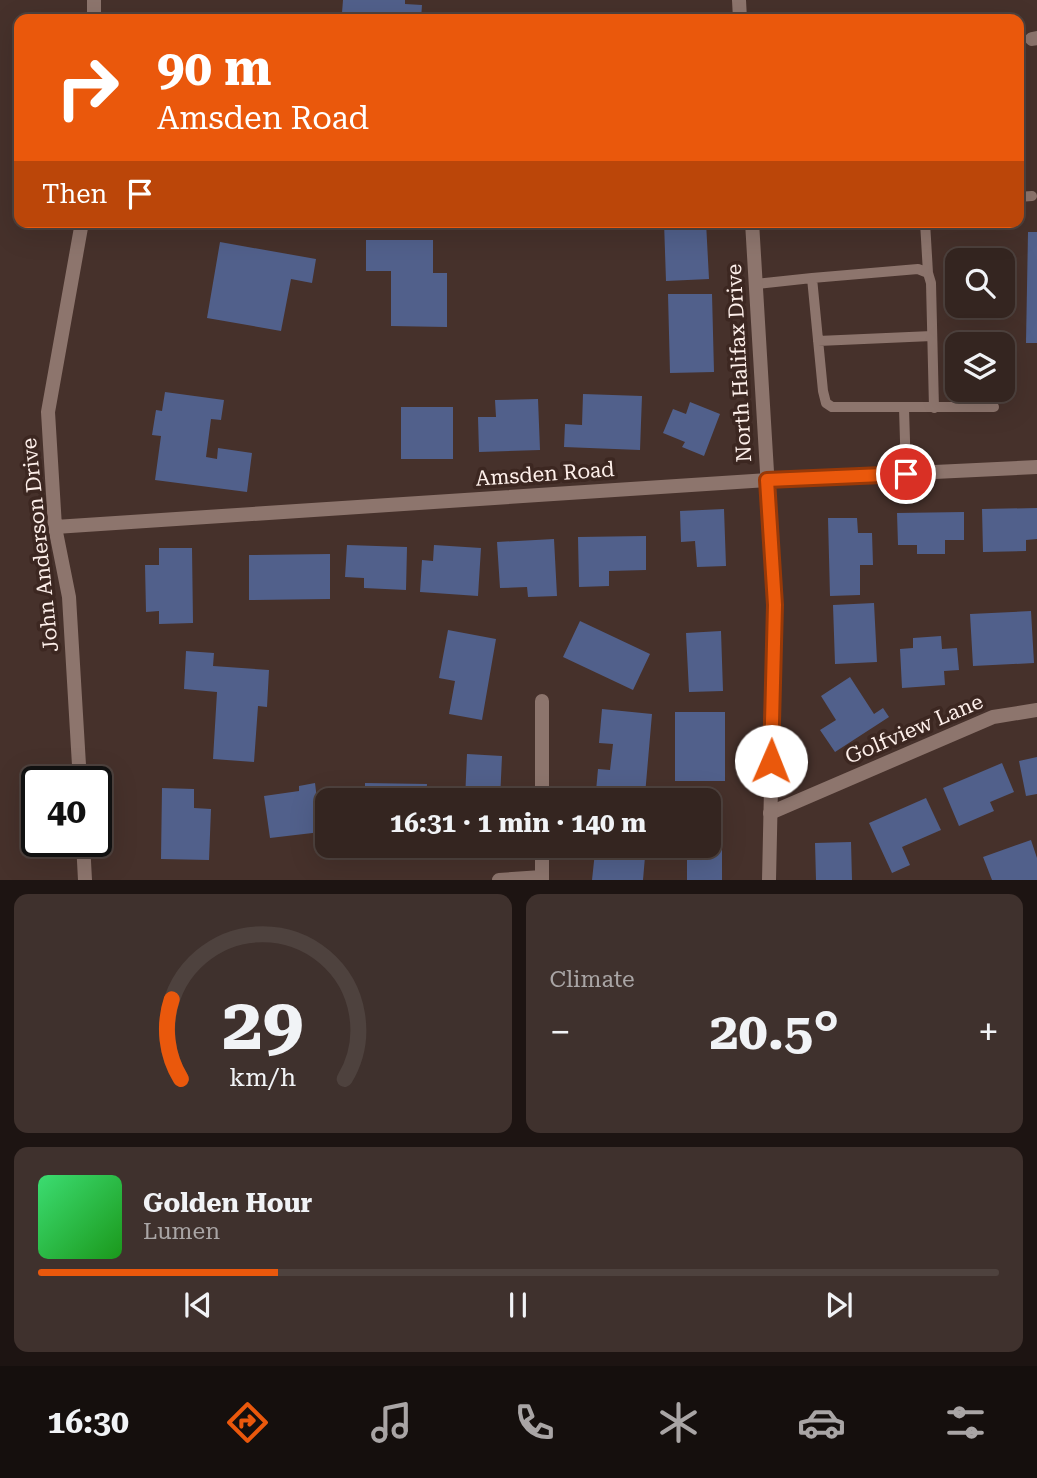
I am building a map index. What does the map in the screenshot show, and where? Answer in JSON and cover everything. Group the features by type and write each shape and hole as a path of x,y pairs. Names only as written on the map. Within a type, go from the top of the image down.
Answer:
{"street":[{"name":"John Anderson Drive","path":"79,766 69,597 55,527 48,412 81,228"},
{"name":"North Halifax Drive","path":"752,228 775,605 769,880"},
{"name":"Amsden Road","path":"55,527 767,480 1037,467"},
{"path":"542,701 542,788"},
{"name":"Golfview Lane","path":"770,813 993,717 1037,710"},
{"path":"84,857 85,880"},
{"path":"499,880 542,878 542,858"}],"lane":[{"path":"1024,197 1032,196"},
{"path":"925,228 931,283 934,408"},
{"path":"755,284 918,270 928,273"},
{"path":"812,278 827,403 837,409 995,407"},
{"path":"818,341 933,336"},
{"path":"904,408 906,474"}],"building":[{"path":"343,0 405,0 405,4 422,5 421,14 319,14 342,13"},
{"path":"664,228 706,228 709,279 666,281"},
{"path":"1028,232 1037,232 1037,343 1026,343"},
{"path":"366,240 433,240 433,273 447,273 447,327 391,326 391,271 366,271"},
{"path":"220,242 316,259 312,283 291,279 281,331 207,318"},
{"path":"668,294 712,294 714,372 670,373"},
{"path":"165,392 224,400 221,420 211,419 206,457 217,459 218,448 252,453 247,492 155,480 161,436 152,435 156,410 162,411"},
{"path":"583,394 642,396 640,450 564,447 565,424 582,425"},
{"path":"538,399 540,450 479,452 478,417 496,417 495,400"},
{"path":"690,402 720,414 704,456 682,447 685,442 663,433 673,409 686,414"},
{"path":"401,407 453,407 453,459 401,459"},
{"path":"1037,508 1037,539 1026,540 1026,551 983,552 982,509"},
{"path":"724,509 726,566 697,567 695,541 681,542 680,511"},
{"path":"964,512 964,540 945,540 945,554 917,554 917,545 898,545 897,513"},
{"path":"828,518 857,518 858,533 872,533 873,565 860,565 860,595 830,596"},
{"path":"646,536 646,570 609,571 609,586 579,587 578,537"},
{"path":"554,539 557,596 528,597 527,587 500,588 497,542"},
{"path":"347,545 407,547 406,590 364,588 364,578 345,577"},
{"path":"434,545 481,548 478,596 420,592 422,560 433,561"},
{"path":"159,548 192,548 193,623 159,624 159,611 146,612 145,565 159,565"},
{"path":"330,554 330,599 249,600 249,555"},
{"path":"874,603 877,662 835,664 833,605"},
{"path":"1031,611 1034,663 973,666 970,614"},
{"path":"580,621 650,654 633,690 563,657"},
{"path":"448,630 496,639 482,720 449,714 455,681 439,678"},
{"path":"721,631 723,691 689,692 686,633"},
{"path":"941,636 942,649 957,648 959,670 944,671 945,685 902,688 900,649 913,648 913,638"},
{"path":"186,651 214,653 213,666 269,670 267,707 258,706 254,762 213,759 217,692 184,689"},
{"path":"850,677 874,714 883,708 889,717 835,752 820,730 836,720 821,696"},
{"path":"602,709 652,714 646,788 596,788 598,769 610,770 613,744 599,743"},
{"path":"675,712 725,712 725,781 675,781"},
{"path":"467,754 502,756 501,788 466,788"},
{"path":"1037,757 1037,794 1026,796 1019,761"},
{"path":"1002,763 1014,792 990,802 994,811 959,826 943,788"},
{"path":"315,783 315,833 270,838 264,796 299,791 299,786"},
{"path":"365,783 427,784 427,788 365,788"},
{"path":"162,788 194,789 194,808 211,809 209,860 161,859"},
{"path":"926,798 941,830 902,847 910,865 892,873 869,823"},
{"path":"722,801 722,880 687,880 687,858 721,858"},
{"path":"1031,840 1037,858 1037,880 992,880 983,857"},
{"path":"851,842 852,880 816,880 815,843"},
{"path":"594,858 645,858 643,880 592,880"}],"route":[{"path":"771,761 775,605 767,480 906,474"}]}
